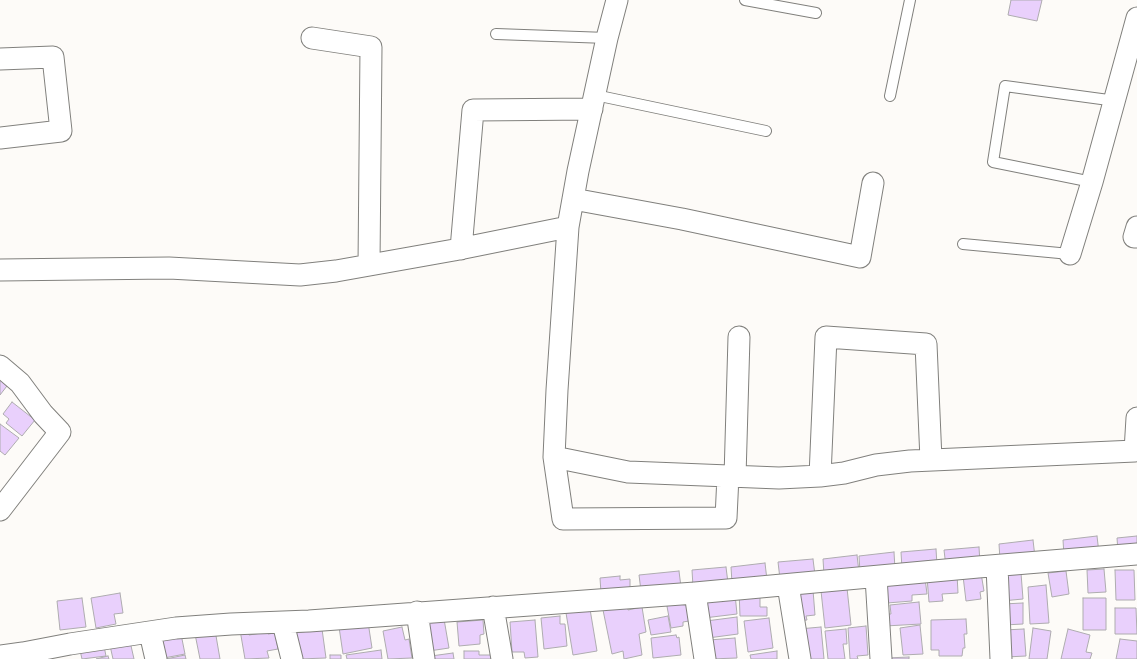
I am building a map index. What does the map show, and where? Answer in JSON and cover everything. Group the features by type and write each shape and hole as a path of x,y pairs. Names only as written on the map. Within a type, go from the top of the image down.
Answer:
{"street":[{"path":"617,0 607,38 568,227 554,457 563,519 726,518 731,477 739,337"},
{"path":"1070,254 1116,100 1137,18"},
{"path":"312,38 371,47 369,265"},
{"path":"0,59 53,57 61,131 0,138"},
{"path":"461,249 473,110 594,102"},
{"path":"573,199 682,219 860,257 873,183"},
{"path":"0,270 169,268 300,275 461,249 568,227"},
{"path":"1137,227 1134,237 1137,236"},
{"path":"820,476 826,337 926,344 930,460"},
{"path":"0,366 20,383 43,414 60,432 0,510"},
{"path":"554,457 628,472 731,477 779,478 820,476 844,473 876,465 930,460 1134,451 1137,418"},
{"path":"0,656 25,656 72,651 150,632 176,628 283,622 695,593 1137,554"},
{"path":"997,566 1001,659"},
{"path":"876,577 881,659"},
{"path":"788,585 800,659"},
{"path":"695,593 705,659"},
{"path":"493,607 502,659"},
{"path":"417,612 424,659"},
{"path":"283,622 292,659"},
{"path":"150,632 156,659"}],"lane":[{"path":"745,0 816,13"},
{"path":"890,96 910,0"},
{"path":"496,34 607,38"},
{"path":"1092,182 993,162 1005,86 1116,100"},
{"path":"594,102 766,131"},
{"path":"963,244 1070,254"}],"building":[{"path":"1011,0 1042,0 1037,21 1008,15"},
{"path":"0,375 10,382 0,395"},
{"path":"12,402 35,420 22,436 6,423 9,419 3,414"},
{"path":"0,424 19,438 5,455 0,451"},
{"path":"1097,536 1099,553 1064,556 1063,540"},
{"path":"1137,536 1137,550 1118,552 1117,538"},
{"path":"1033,540 1035,557 1000,560 999,544"},
{"path":"979,547 980,563 946,567 944,550"},
{"path":"936,549 937,565 902,569 901,552"},
{"path":"894,552 895,569 860,572 859,556"},
{"path":"857,555 859,572 824,575 823,559"},
{"path":"813,559 815,575 780,579 778,562"},
{"path":"765,563 767,580 732,583 731,567"},
{"path":"726,567 728,583 693,587 692,570"},
{"path":"1104,569 1106,592 1088,593 1087,570"},
{"path":"1115,570 1134,570 1135,600 1116,600"},
{"path":"679,571 681,587 641,591 639,575"},
{"path":"1066,571 1069,594 1052,597 1048,573"},
{"path":"981,573 984,591 980,592 981,599 966,601 963,576"},
{"path":"1021,573 1023,599 1002,601 1001,575"},
{"path":"957,574 958,593 942,594 943,601 929,602 927,577"},
{"path":"620,576 620,580 630,579 630,591 601,593 600,578"},
{"path":"925,578 927,594 912,595 912,601 887,603 884,582"},
{"path":"1046,585 1049,623 1030,624 1028,587"},
{"path":"847,588 851,625 825,628 821,591"},
{"path":"739,590 760,590 760,607 767,607 767,616 740,616"},
{"path":"813,590 815,615 806,616 807,620 796,621 793,592"},
{"path":"120,593 123,613 114,614 116,624 96,628 91,598"},
{"path":"735,594 737,614 704,618 702,598"},
{"path":"82,598 86,627 60,630 57,601"},
{"path":"685,598 689,621 683,622 683,626 671,628 666,601"},
{"path":"1083,598 1106,598 1106,630 1083,630"},
{"path":"919,602 921,624 885,626 884,614 891,614 890,605"},
{"path":"1023,603 1023,624 1004,625 1003,604"},
{"path":"627,605 628,610 642,607 646,632 639,634 642,655 624,659 623,651 612,654 603,610"},
{"path":"1115,608 1136,608 1137,634 1115,634"},
{"path":"590,609 597,651 573,655 566,613"},
{"path":"560,616 560,624 565,624 567,646 544,649 541,618"},
{"path":"668,616 671,632 651,635 648,620"},
{"path":"737,617 738,634 708,638 706,621"},
{"path":"769,618 773,648 748,652 744,621"},
{"path":"444,619 449,648 429,651 424,622"},
{"path":"966,619 967,634 964,634 965,648 963,648 962,656 939,656 939,650 931,650 931,620"},
{"path":"483,620 484,634 480,635 480,644 459,646 457,622"},
{"path":"535,620 538,657 525,658 524,652 512,652 510,622"},
{"path":"368,622 372,648 343,654 339,627"},
{"path":"920,625 923,654 903,655 900,628"},
{"path":"866,626 868,655 857,656 858,659 850,659 848,628"},
{"path":"402,627 405,640 409,639 412,658 388,659 383,631"},
{"path":"821,627 824,659 802,659 799,629"},
{"path":"248,628 249,635 267,632 268,634 275,633 278,649 267,651 269,658 245,659 240,630"},
{"path":"1033,628 1051,631 1047,659 1029,659"},
{"path":"322,629 326,658 299,659 295,633"},
{"path":"846,629 847,644 843,644 845,659 828,659 825,631"},
{"path":"1024,629 1026,656 1006,657 1004,630"},
{"path":"1068,629 1090,635 1086,652 1092,653 1090,659 1061,659"},
{"path":"215,630 220,659 200,659 195,634"},
{"path":"181,634 185,654 164,658 161,637"},
{"path":"676,635 677,638 679,637 681,655 653,658 651,638"},
{"path":"129,637 134,659 113,659 109,641"},
{"path":"735,638 737,658 710,659 709,640"},
{"path":"1120,639 1137,641 1137,659 1116,659"},
{"path":"103,641 106,656 82,659 79,646"},
{"path":"381,650 382,659 347,659 346,655"},
{"path":"464,651 479,651 479,655 492,655 492,659 464,659"},
{"path":"777,651 777,659 751,659 750,655"},
{"path":"453,653 454,659 431,659 431,656"},
{"path":"185,655 186,659 166,659"},
{"path":"330,655 341,655 341,659 330,659"},
{"path":"108,656 109,659 96,659"},
{"path":"909,657 909,659 887,659 887,658"}]}
